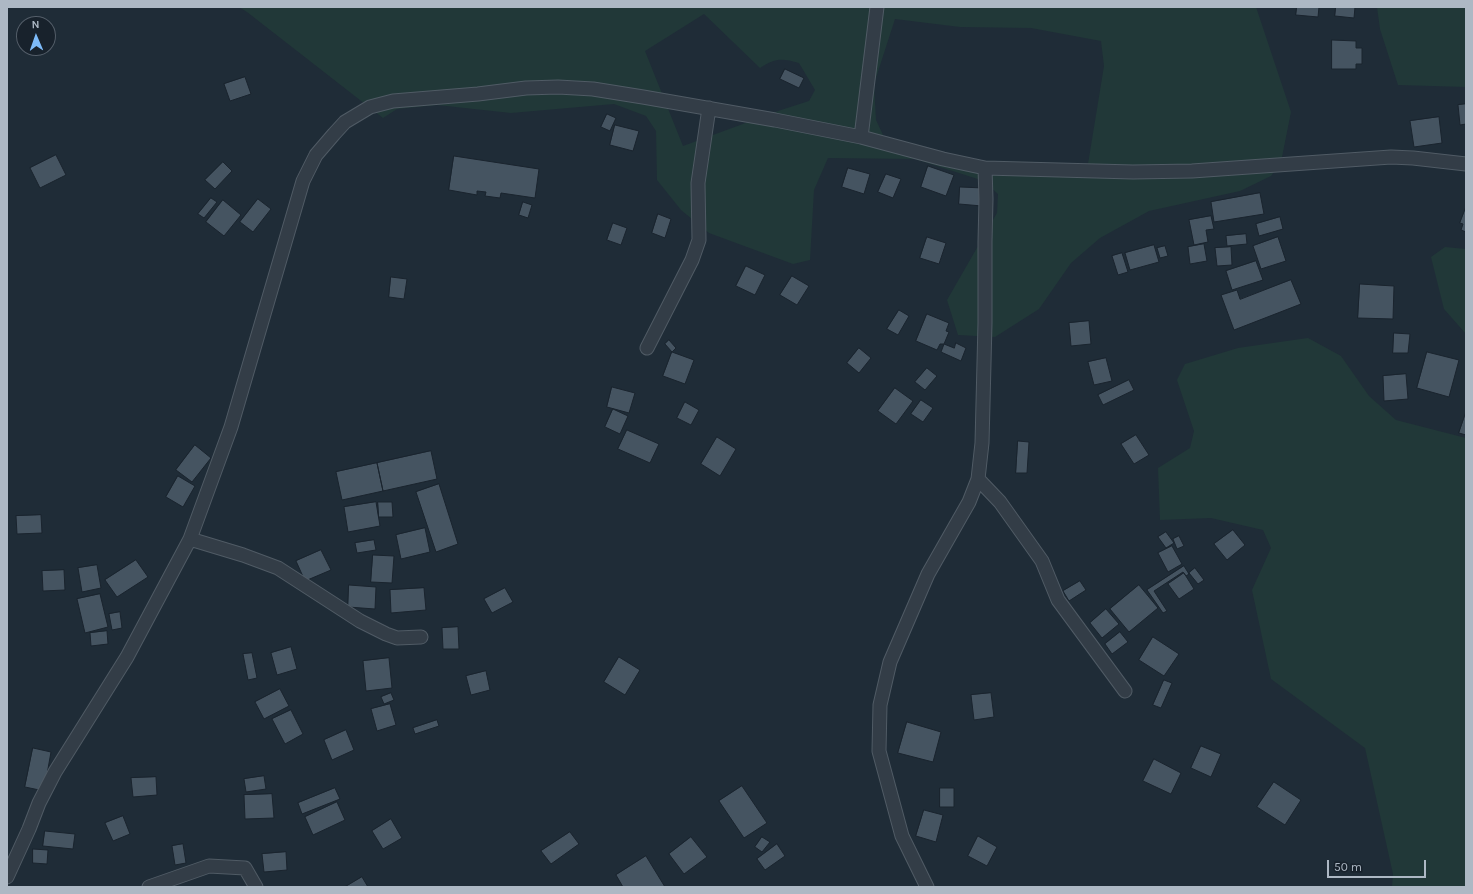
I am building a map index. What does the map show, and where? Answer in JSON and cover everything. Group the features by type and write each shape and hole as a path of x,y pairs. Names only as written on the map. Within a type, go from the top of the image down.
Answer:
{"street":[{"path":"861,137 877,7"},
{"path":"7,877 29,829 38,803 52,777 127,657 190,538 231,428 303,181 316,155 345,122 370,107 393,101 550,87 593,89 709,108 861,137 943,159 985,168 1133,172 1179,171 1391,157 1466,164"},
{"path":"647,348 692,260 699,240 698,183 709,108"},
{"path":"927,887 902,836 879,751 880,705 890,662 928,574 969,502 978,478 982,443 986,199 985,168"},
{"path":"978,478 1000,502 1042,561 1058,600 1125,691"},
{"path":"190,538 278,568 360,621 386,634 397,638 421,637"},
{"path":"149,887 209,866 245,868 256,887"}],"green space":[{"path":"239,7 1256,7 1291,112 1281,162 1271,176 1240,191 1149,211 1100,238 1071,263 1039,309 995,337 958,335 947,300 997,213 998,194 984,181 915,159 828,158 814,190 810,260 793,264 709,233 681,210 657,180 656,131 646,116 614,104 511,113 437,105 397,109 383,118","holes":["704,14 760,68 770,62 779,60 788,60 799,63 815,90 809,101 683,146 645,51","895,19 960,27 1031,28 1101,41 1104,66 1087,170 1005,169 884,137 876,120 874,84"]},
{"path":"1377,7 1466,7 1466,87 1398,85 1380,29"},
{"path":"1445,247 1466,249 1466,334 1444,309 1431,257"},
{"path":"1308,338 1341,356 1369,396 1396,420 1466,438 1466,887 1392,887 1393,874 1365,748 1271,679 1252,590 1271,548 1263,530 1211,518 1160,520 1158,468 1190,448 1194,431 1177,380 1185,364 1238,348"}],"building":[{"path":"1297,7 1319,7 1318,17 1296,15"},
{"path":"1336,7 1355,7 1354,18 1335,16"},
{"path":"1332,40 1356,41 1356,48 1362,48 1362,64 1356,64 1356,69 1332,69"},
{"path":"785,69 804,78 799,88 780,79"},
{"path":"245,77 251,94 230,101 224,84"},
{"path":"1466,104 1466,124 1460,125 1458,105"},
{"path":"607,114 616,118 610,131 601,127"},
{"path":"1439,117 1442,143 1414,147 1410,121"},
{"path":"615,125 639,131 633,151 610,145"},
{"path":"56,155 66,175 40,188 30,168"},
{"path":"454,156 539,169 535,198 501,193 500,198 485,196 486,192 477,191 477,195 449,190"},
{"path":"223,162 232,171 215,189 205,180"},
{"path":"928,166 954,175 946,196 921,187"},
{"path":"848,168 870,174 864,194 842,187"},
{"path":"886,174 901,179 893,198 878,192"},
{"path":"960,187 984,188 982,206 959,204"},
{"path":"1260,193 1264,214 1214,222 1211,202"},
{"path":"211,198 217,202 204,218 198,214"},
{"path":"258,199 271,209 253,232 240,222"},
{"path":"223,200 241,215 224,236 206,222"},
{"path":"523,202 532,205 528,218 519,215"},
{"path":"1466,207 1466,232 1461,230 1463,224 1460,223"},
{"path":"658,214 671,219 665,238 652,233"},
{"path":"1211,216 1214,229 1206,230 1208,242 1194,245 1189,220"},
{"path":"1280,217 1283,229 1259,236 1256,224"},
{"path":"613,223 627,228 621,245 607,240"},
{"path":"1246,234 1247,244 1227,246 1226,236"},
{"path":"927,237 946,243 939,264 920,258"},
{"path":"1278,237 1286,261 1261,269 1253,246"},
{"path":"1204,244 1207,261 1190,264 1188,247"},
{"path":"1154,245 1159,262 1130,270 1125,253"},
{"path":"1165,246 1168,256 1160,258 1157,248"},
{"path":"1231,247 1232,265 1217,266 1215,248"},
{"path":"1122,253 1128,272 1118,275 1112,256"},
{"path":"1256,261 1263,280 1232,290 1226,271"},
{"path":"746,266 765,275 755,295 736,286"},
{"path":"792,276 809,286 797,305 780,295"},
{"path":"391,277 407,279 404,299 389,297"},
{"path":"1291,280 1301,304 1234,330 1221,295 1237,290 1240,299"},
{"path":"1360,284 1394,286 1393,319 1358,318"},
{"path":"899,310 909,316 898,335 887,329"},
{"path":"927,314 949,323 946,331 949,332 944,344 940,344 937,350 916,341"},
{"path":"1089,321 1091,344 1071,346 1069,323"},
{"path":"1394,333 1410,334 1408,353 1393,353"},
{"path":"669,340 676,348 672,352 665,344"},
{"path":"956,343 966,348 961,361 941,352 944,344 954,348"},
{"path":"859,348 871,358 859,373 847,363"},
{"path":"672,352 694,360 685,384 663,376"},
{"path":"1427,352 1459,360 1449,397 1417,388"},
{"path":"1106,358 1112,381 1094,385 1088,362"},
{"path":"927,368 937,376 925,390 915,382"},
{"path":"1406,374 1408,399 1384,401 1383,376"},
{"path":"1129,380 1134,390 1103,405 1098,395"},
{"path":"612,387 635,393 629,413 607,407"},
{"path":"895,388 913,401 896,424 878,411"},
{"path":"921,400 933,408 923,422 911,414"},
{"path":"685,402 699,410 691,425 677,418"},
{"path":"613,409 628,416 620,434 605,427"},
{"path":"1466,412 1466,435 1459,433"},
{"path":"627,430 659,444 650,463 618,449"},
{"path":"1136,435 1149,455 1134,464 1121,444"},
{"path":"717,437 736,449 720,476 701,464"},
{"path":"1018,441 1029,442 1027,473 1016,473"},
{"path":"195,445 211,458 192,482 176,470"},
{"path":"431,451 437,479 383,491 377,463"},
{"path":"377,463 383,491 342,500 336,472"},
{"path":"178,476 195,486 183,507 166,497"},
{"path":"439,484 458,544 436,552 416,492"},
{"path":"376,502 380,526 348,532 344,507"},
{"path":"378,502 392,502 393,517 379,517"},
{"path":"41,515 42,533 17,534 16,516"},
{"path":"425,528 430,552 401,559 396,535"},
{"path":"1233,530 1245,545 1227,560 1214,544"},
{"path":"1166,532 1174,543 1166,548 1158,537"},
{"path":"1179,536 1184,546 1177,549 1173,539"},
{"path":"374,540 376,550 357,553 355,543"},
{"path":"1172,546 1182,564 1168,572 1158,553"},
{"path":"321,550 331,570 305,581 296,561"},
{"path":"373,555 394,556 392,583 371,582"},
{"path":"136,560 148,577 117,597 105,580"},
{"path":"97,565 101,588 82,592 78,568"},
{"path":"1184,566 1189,574 1186,576 1183,572 1154,591 1167,611 1163,613 1147,590"},
{"path":"1195,568 1204,580 1198,584 1189,573"},
{"path":"64,570 65,590 43,591 42,571"},
{"path":"1184,573 1194,589 1179,599 1168,584"},
{"path":"1080,581 1086,590 1069,601 1063,591"},
{"path":"349,585 376,587 375,609 348,607"},
{"path":"1139,585 1158,608 1129,632 1110,609"},
{"path":"424,588 426,610 391,613 390,590"},
{"path":"505,588 513,602 492,613 484,599"},
{"path":"100,594 108,627 85,633 77,599"},
{"path":"1106,609 1119,624 1102,638 1090,623"},
{"path":"120,612 122,628 112,630 109,614"},
{"path":"458,627 459,649 443,649 442,628"},
{"path":"107,631 108,644 91,646 90,633"},
{"path":"1120,632 1128,642 1112,654 1105,644"},
{"path":"1153,637 1179,654 1164,676 1139,660"},
{"path":"291,647 297,669 277,675 271,653"},
{"path":"252,653 257,678 248,680 243,654"},
{"path":"619,657 640,670 625,695 604,682"},
{"path":"389,658 392,688 366,691 363,661"},
{"path":"486,671 490,690 471,695 466,676"},
{"path":"1164,680 1172,683 1161,708 1153,705"},
{"path":"280,689 289,706 264,719 255,702"},
{"path":"391,693 394,700 384,704 381,697"},
{"path":"991,693 994,717 974,720 971,695"},
{"path":"390,704 396,725 377,731 371,709"},
{"path":"291,710 303,734 285,744 272,719"},
{"path":"437,720 439,726 415,734 413,728"},
{"path":"907,722 941,732 933,762 898,753"},
{"path":"346,730 354,750 332,760 324,740"},
{"path":"1201,746 1221,754 1211,777 1191,768"},
{"path":"33,748 51,752 44,791 25,787"},
{"path":"1154,759 1181,773 1171,794 1143,781"},
{"path":"264,776 266,789 246,792 244,779"},
{"path":"156,777 157,795 133,797 131,778"},
{"path":"1274,782 1301,800 1285,825 1257,807"},
{"path":"742,786 767,823 744,838 719,801"},
{"path":"335,788 340,799 302,814 298,803"},
{"path":"940,788 954,788 954,807 940,807"},
{"path":"272,794 274,818 245,819 244,795"},
{"path":"337,802 345,820 313,835 305,817"},
{"path":"924,810 943,815 936,842 916,836"},
{"path":"123,816 130,834 113,841 105,823"},
{"path":"391,819 402,838 383,849 372,831"},
{"path":"45,831 75,834 73,849 43,846"},
{"path":"570,832 579,844 551,864 541,851"},
{"path":"978,836 997,847 987,866 968,856"},
{"path":"691,837 707,857 684,874 669,854"},
{"path":"762,837 770,842 762,852 755,847"},
{"path":"183,844 186,863 175,865 172,846"},
{"path":"777,844 785,856 765,870 757,859"},
{"path":"33,849 48,850 47,864 33,863"},
{"path":"286,852 287,870 264,872 262,854"},
{"path":"646,856 665,887 623,887 616,875"},
{"path":"362,877 368,887 345,887"}]}
